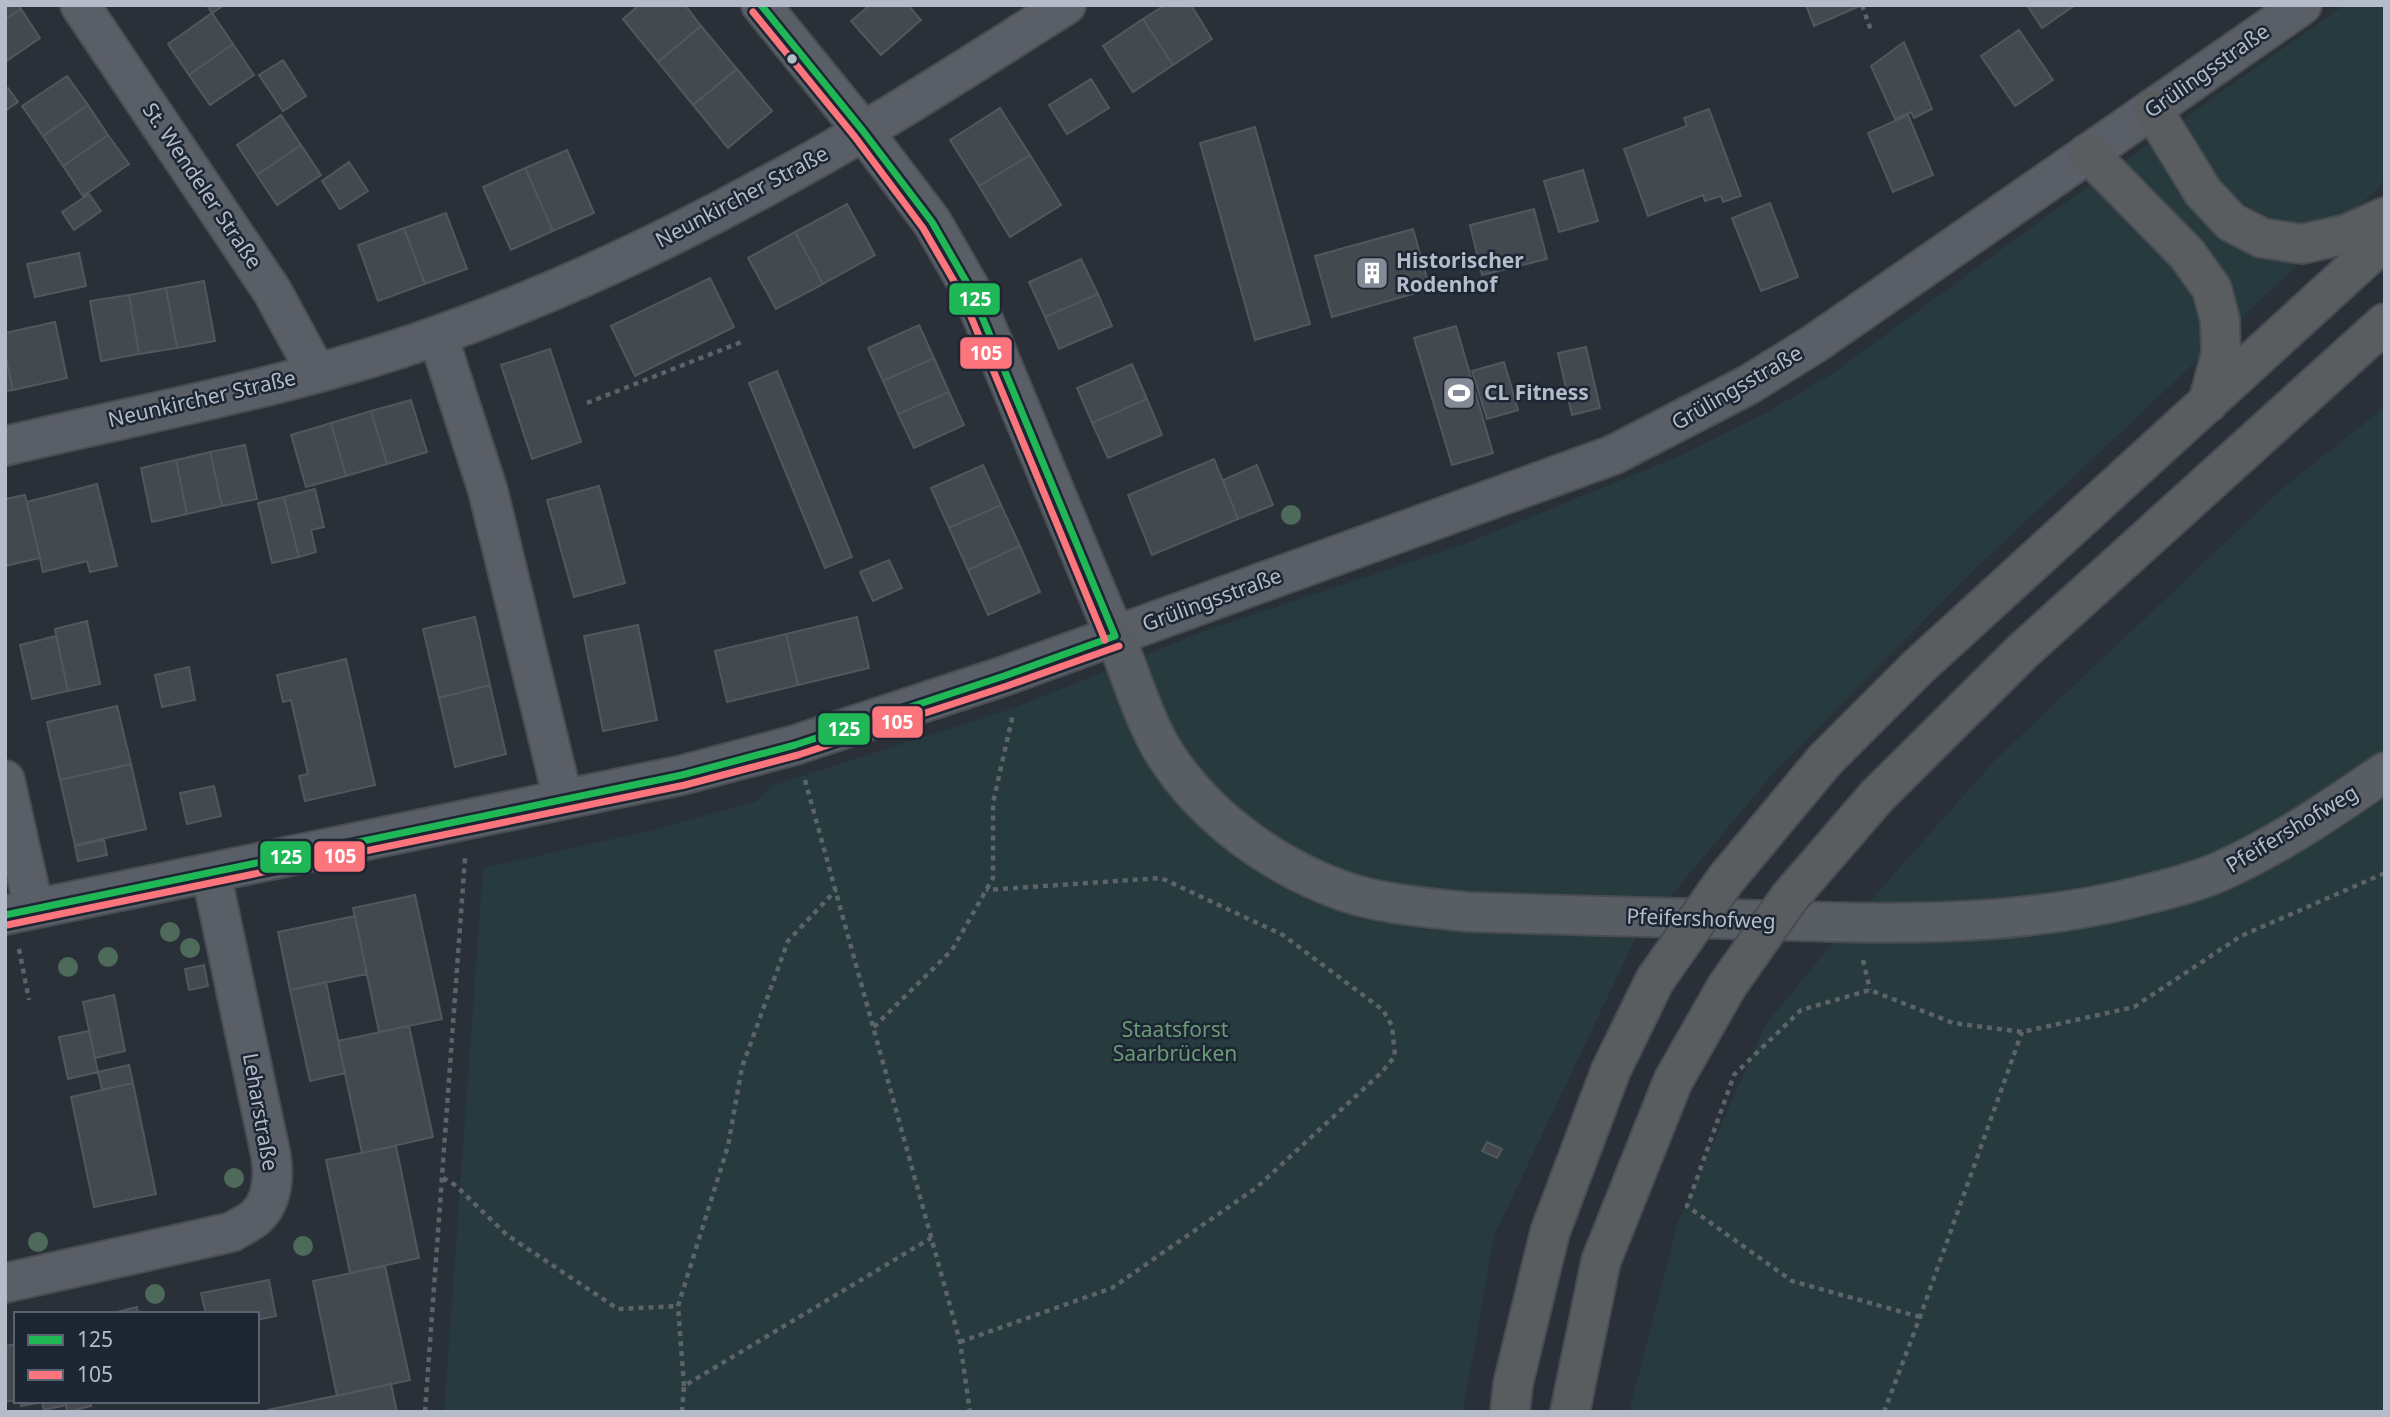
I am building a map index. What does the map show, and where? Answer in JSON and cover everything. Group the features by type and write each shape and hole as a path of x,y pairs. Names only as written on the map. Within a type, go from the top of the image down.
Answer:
{"highway":[{"path":"2152,109 2203,192 2231,222 2262,238 2302,244 2347,234 2385,217"},
{"path":"2088,153 2187,254 2211,289 2220,320 2221,354 2208,403"},
{"path":"1510,1412 1513,1384 1550,1232 1611,1070 1655,980 1726,879 1825,760 1919,667 2385,240"},
{"path":"1570,1412 1601,1261 1673,1081 1727,986 1789,898 1877,796 2023,651 2385,323"}],"street":[{"name":"St. Wendeler Straße","path":"79,5 272,291 316,372"},
{"path":"761,5 863,131 932,222 971,290 1115,636"},
{"name":"Neunkircher Straße","path":"5,446 316,372 438,336 549,292 657,243 773,183 863,131 1066,5"},
{"name":"Grülingsstraße","path":"17,913 682,775 795,745 1004,676 1613,455 1748,385 1814,344 2302,5"},
{"path":"438,336 488,491 563,799"},
{"name":"Pfeifershofweg","path":"1115,636 1165,754 1201,800 1245,838 1289,869 1346,892 1410,905 1469,912 1854,923 1996,920 2054,914 2173,888 2221,871 2330,810 2385,772"},
{"path":"5,780 17,913"},
{"name":"Leharstraße","path":"5,1283 232,1232 257,1216 268,1198 274,1178 271,1156 211,873"}],"path":[{"path":"1862,5 1872,33"},
{"path":"587,403 744,341"},
{"path":"873,1027 953,950 993,878 993,803 1014,708 1004,676"},
{"path":"795,745 960,1342 970,1412"},
{"path":"425,1412 468,819"},
{"path":"1920,1317 1792,1281 1687,1206 1734,1075 1801,1010 1870,990 1953,1023 2022,1032 2134,1007 2241,936 2385,873"},
{"path":"960,1342 1112,1288 1256,1188 1382,1072 1395,1056 1392,1026 1383,1010 1283,936 1161,878 986,890"},
{"path":"682,1412 684,1387 678,1306 728,1146 742,1067 788,941 836,890"},
{"path":"17,913 29,1000"},
{"path":"1884,1412 2022,1032"},
{"path":"443,1178 455,1185 507,1235 618,1309 678,1306"},
{"path":"684,1387 931,1238"}],"green space":[{"name":"Staatsforst Saarbrücken","path":"2344,5 2385,5 2385,181 1978,566 1776,770 1635,939 1494,1236 1463,1412 444,1412 483,868 653,830 757,801 771,786 1014,708 1210,629 1462,545 1680,456 1766,413 1835,372 2040,221"},
{"path":"2385,407 2385,1412 1629,1412 1678,1222 1766,1024 1833,943 1995,760 2283,488"}],"building":[{"path":"5,5 18,5 21,9 5,19"},
{"path":"207,5 224,5 212,13"},
{"path":"639,5 685,5 701,26 658,62 623,19"},
{"path":"870,5 908,5 921,20 881,55 851,21"},
{"path":"1165,5 1191,5 1212,39 1173,65 1143,19"},
{"path":"1806,5 1862,5 1814,26"},
{"path":"2027,5 2075,5 2042,28"},
{"path":"21,9 40,38 5,62 5,19"},
{"path":"212,13 233,44 189,75 168,44"},
{"path":"1143,19 1173,65 1133,92 1103,46"},
{"path":"701,26 737,69 693,105 658,62"},
{"path":"2019,30 2053,80 2015,106 1981,56"},
{"path":"1904,42 1932,109 1914,118 1911,112 1895,119 1871,66"},
{"path":"233,44 254,75 210,105 189,75"},
{"path":"283,60 306,96 283,111 259,75"},
{"path":"737,69 772,111 728,148 693,105"},
{"path":"67,76 88,105 43,136 22,106"},
{"path":"1091,79 1109,108 1067,134 1049,105"},
{"path":"8,88 18,102 5,111 5,90"},
{"path":"88,105 108,135 63,166 43,136"},
{"path":"1000,108 1030,155 979,186 950,140"},
{"path":"1709,109 1741,196 1723,202 1721,196 1705,201 1703,195 1648,216 1624,149 1687,126 1684,118"},
{"path":"281,115 301,145 257,175 237,145"},
{"path":"1908,115 1933,175 1893,192 1868,133"},
{"path":"1255,127 1310,324 1255,340 1200,143"},
{"path":"108,135 129,164 83,196 63,166"},
{"path":"301,145 321,175 277,205 257,175"},
{"path":"567,150 594,213 553,231 525,168"},
{"path":"1030,155 1061,205 1010,237 979,186"},
{"path":"349,162 368,191 340,209 322,181"},
{"path":"525,168 553,231 511,250 483,187"},
{"path":"1583,170 1598,221 1559,232 1544,181"},
{"path":"89,194 101,211 74,230 62,212"},
{"path":"1770,203 1798,277 1761,291 1732,218"},
{"path":"847,204 875,255 823,284 795,232"},
{"path":"1534,209 1547,259 1482,275 1470,225"},
{"path":"446,213 467,269 425,284 404,228"},
{"path":"404,228 425,284 378,301 358,245"},
{"name":"Historischer Rodenhof","path":"1413,229 1430,289 1332,317 1315,256"},
{"path":"795,232 823,284 776,309 748,258"},
{"path":"79,253 86,286 35,297 27,264"},
{"path":"1081,259 1098,294 1045,317 1029,282"},
{"path":"710,278 734,327 635,376 611,326"},
{"path":"204,281 215,341 177,348 166,288"},
{"path":"166,288 177,348 139,354 129,295"},
{"path":"1098,294 1112,326 1059,349 1045,317"},
{"path":"129,295 139,354 101,361 90,301"},
{"path":"55,322 67,378 13,390 5,354 5,333"},
{"path":"919,325 934,358 883,381 868,348"},
{"path":"1456,326 1493,453 1452,465 1414,338"},
{"path":"1586,347 1600,408 1572,415 1558,353"},
{"path":"550,349 581,442 532,459 501,365"},
{"path":"5,354 13,390 5,391"},
{"path":"934,358 949,392 898,414 883,381"},
{"path":"1504,362 1518,410 1487,419 1472,371"},
{"path":"1132,364 1147,399 1092,423 1077,388"},
{"path":"777,371 852,557 825,568 749,383"},
{"path":"949,392 964,425 914,448 898,414"},
{"path":"1147,399 1162,435 1108,458 1092,423"},
{"path":"411,400 427,452 387,464 371,411"},
{"path":"371,411 387,464 346,476 331,423"},
{"path":"331,423 346,476 306,487 291,435"},
{"path":"245,445 257,499 222,506 210,452"},
{"path":"210,452 222,506 187,514 176,460"},
{"path":"1214,459 1238,519 1152,555 1128,495"},
{"path":"176,460 187,514 152,522 141,468"},
{"path":"983,465 1001,505 949,528 931,488"},
{"path":"1257,465 1273,505 1238,519 1223,480"},
{"path":"97,484 117,566 90,572 87,561 43,572 27,502"},
{"path":"599,486 625,583 574,597 547,500"},
{"path":"315,489 324,527 311,530 316,552 299,557 284,497"},
{"path":"25,495 40,558 5,566 5,499"},
{"path":"284,497 299,557 272,563 258,503"},
{"path":"1001,505 1020,546 968,570 949,528"},
{"path":"1020,546 1040,592 988,615 968,570"},
{"path":"889,560 902,588 873,601 860,572"},
{"path":"475,617 490,685 439,698 423,629"},
{"path":"857,617 869,668 798,685 786,634"},
{"path":"87,621 100,684 68,691 55,629"},
{"path":"638,625 657,720 603,731 584,636"},
{"path":"786,634 798,685 727,702 715,651"},
{"path":"56,636 68,691 32,699 20,645"},
{"path":"346,659 375,785 305,801 299,776 308,774 291,700 283,702 277,675"},
{"path":"189,667 195,700 162,707 155,675"},
{"path":"490,685 506,754 455,767 439,698"},
{"path":"117,706 131,764 60,780 47,722"},
{"path":"131,764 146,829 75,845 60,780"},
{"path":"214,786 221,816 187,824 180,793"},
{"path":"104,840 107,855 78,861 75,846"},
{"path":"415,895 442,1019 379,1032 353,908"},
{"path":"355,916 367,974 290,990 278,932"},
{"path":"204,965 208,986 189,990 185,969"},
{"path":"326,982 345,1073 310,1081 290,990"},
{"path":"114,995 125,1051 95,1058 83,1002"},
{"path":"409,1026 433,1137 362,1153 338,1041"},
{"path":"89,1031 98,1072 68,1079 59,1037"},
{"path":"129,1065 133,1083 102,1090 98,1072"},
{"path":"133,1083 156,1194 94,1207 71,1097"},
{"path":"1487,1142 1502,1149 1497,1158 1482,1151"},
{"path":"396,1146 419,1258 350,1273 326,1160"},
{"path":"385,1266 410,1380 337,1396 313,1281"},
{"path":"269,1280 276,1316 259,1320 259,1312 206,1312 201,1293"},
{"path":"137,1307 138,1312 117,1312"},
{"path":"14,1344 14,1400 5,1402 5,1346"},
{"path":"391,1384 397,1412 268,1410"},
{"path":"42,1403 90,1403 91,1406 67,1412 66,1405 44,1410"}],"transit line":[{"name":"125","path":"761,5 863,131 932,222 971,290 1115,636"},
{"name":"105","path":"753,12 855,137 923,228 962,295 1105,640"},
{"name":"125","path":"5,915 682,775 795,745 1115,636"},
{"name":"105","path":"7,925 685,785 798,755 1119,646"}],"place":[{"name":"Historischer Rodenhof","path":"1372,273"},
{"name":"CL Fitness","path":"1459,393"}]}
